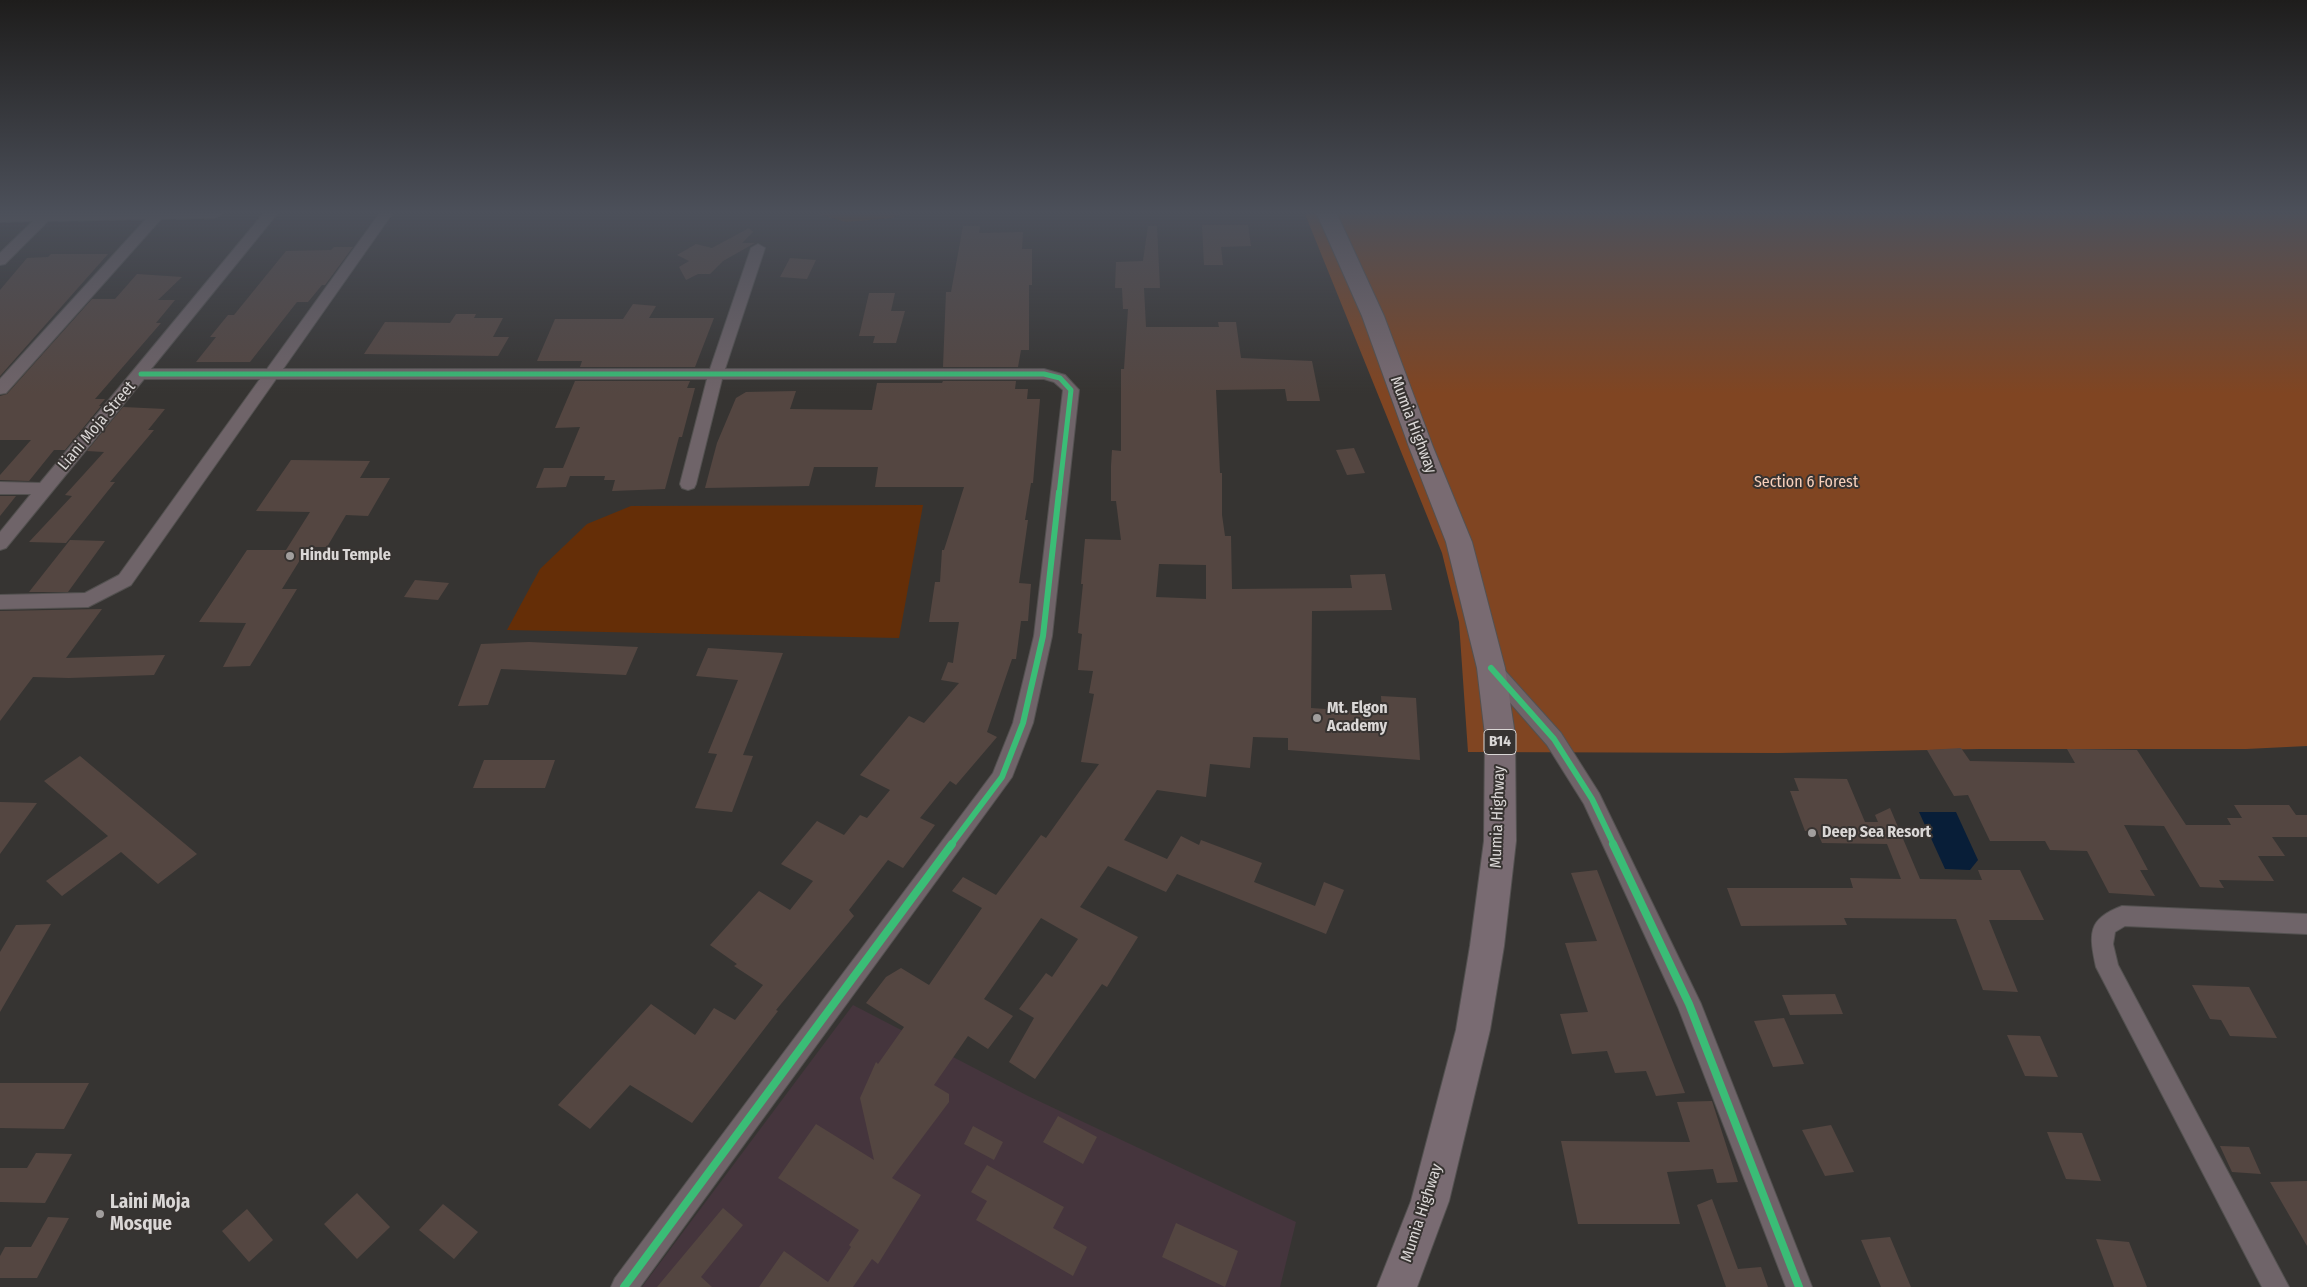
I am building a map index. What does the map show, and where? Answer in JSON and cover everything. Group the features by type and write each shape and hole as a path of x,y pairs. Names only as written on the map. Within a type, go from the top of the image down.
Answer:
{"highway":[{"name":"Mumia Highway","path":"1354,274 1373,316 1421,447 1459,542 1491,668 1500,736 1500,841 1487,946 1473,1030 1430,1201 1397,1287"}],"street":[{"path":"0,388 103,274"},
{"name":"Liani Moja Street","path":"0,544 222,274"},
{"path":"0,602 88,600 125,580 343,274"},
{"path":"688,484 716,374 749,274"},
{"path":"141,374 1044,374 1058,377 1066,382 1071,390 1043,636 1023,723 1002,777 624,1287"},
{"path":"0,488 44,489"},
{"path":"1491,668 1554,739 1592,799 1688,1004 1799,1287"},
{"path":"2276,1287 2107,967 2102,944 2105,926 2122,916 2307,924"}],"shaded area":[{"path":"923,505 899,638 507,630 540,569 587,524 631,506"},
{"path":"853,1005 1028,1096 1296,1222 1280,1287 642,1287"}],"green space":[{"name":"Section 6 Forest","path":"1329,274 2307,274 2307,746 2246,749 1979,749 1778,753 1468,752 1459,622 1442,553"}],"water":[{"path":"1919,812 1956,812 1978,860 1970,870 1945,869"}],"building":[{"path":"13,274 90,274 0,376 0,290"},
{"path":"137,274 182,277 158,300 175,300 156,323 161,323 95,399 105,399 65,450 54,450 29,481 0,480 0,475 31,440 0,440 0,396 7,394 92,299 115,299"},
{"path":"267,274 333,274 308,302 297,302 250,362 196,362 216,337 210,337 228,315 234,315"},
{"path":"683,274 698,274 686,280"},
{"path":"782,274 809,274 807,279 780,277"},
{"path":"954,274 1032,274 1032,285 1029,285 1029,350 1021,350 1018,367 943,367 946,292 951,292"},
{"path":"1116,274 1159,274 1160,288 1144,288 1146,327 1219,327 1218,322 1236,322 1241,358 1312,361 1320,401 1287,401 1285,389 1216,390 1220,473 1222,473 1222,515 1225,536 1231,536 1232,589 1352,588 1350,575 1385,574 1392,610 1312,611 1311,708 1382,713 1381,696 1416,698 1420,760 1288,750 1288,738 1253,737 1250,768 1210,764 1206,797 1157,790 1124,840 1167,859 1181,836 1199,845 1201,840 1262,863 1254,882 1315,906 1324,882 1344,890 1326,934 1177,874 1166,892 1108,866 1080,907 1138,937 1107,987 1102,984 1035,1079 1009,1062 1034,1018 1019,1009 1046,973 1052,977 1078,939 1041,918 984,999 1013,1016 988,1049 968,1036 934,1085 949,1094 949,1102 892,1178 921,1195 878,1264 872,1259 853,1287 759,1287 784,1251 828,1282 851,1247 849,1245 859,1230 778,1178 816,1124 874,1160 860,1098 876,1062 878,1064 904,1027 866,1003 886,977 901,968 929,985 982,908 952,891 963,877 996,895 1041,835 1046,838 1099,764 1081,762 1094,694 1089,693 1093,671 1078,670 1082,634 1078,633 1085,539 1121,540 1116,501 1111,501 1111,466 1112,450 1121,451 1121,369 1124,369 1128,309 1123,309 1122,288 1115,288","holes":["1159,564 1206,565 1206,599 1156,597"]},
{"path":"869,293 895,293 891,311 905,311 896,343 873,343 875,336 859,336"},
{"path":"633,304 656,306 649,318 714,318 695,367 580,367 582,361 537,361 555,319 623,319"},
{"path":"456,314 476,314 474,318 503,318 493,337 509,337 498,356 364,354 385,322 450,323"},
{"path":"575,381 690,381 687,388 695,388 665,489 612,491 615,480 604,480 605,476 570,476 566,487 536,488 544,468 563,468 580,427 555,428"},
{"path":"943,381 1016,381 1015,389 1028,389 1027,399 1040,399 1033,483 1031,483 1025,520 1028,520 1019,583 1031,584 1028,621 1021,621 1016,659 1012,659 987,732 997,737 956,785 950,781 920,818 935,825 903,868 888,860 849,910 854,916 776,1010 778,1011 692,1123 630,1085 590,1129 558,1105 651,1004 695,1035 714,1008 735,1020 763,985 734,966 737,964 710,945 759,891 790,910 813,881 781,864 817,821 844,835 860,815 867,818 890,790 860,775 909,716 924,723 959,683 941,680 948,662 953,663 959,622 929,622 935,582 940,582 942,550 944,550 964,487 875,487 878,467 814,467 809,486 705,488 717,443 736,398 746,392 796,391 790,409 872,410 877,383 942,383"},
{"path":"123,407 165,409 148,430 154,430 110,482 115,482 66,543 29,542 72,496 65,495 104,452 87,451"},
{"path":"1354,448 1365,473 1347,475 1336,450"},
{"path":"291,460 370,461 360,478 390,478 368,516 346,515 327,547 308,547 282,589 297,589 250,666 223,667 246,623 199,622 247,550 286,550 310,512 256,511"},
{"path":"0,496 16,496 0,516"},
{"path":"70,540 105,541 68,592 29,592"},
{"path":"415,580 449,583 438,600 404,597"},
{"path":"102,609 66,658 165,655 154,675 69,678 33,677 0,721 0,611"},
{"path":"529,642 638,647 626,675 501,669 488,705 458,706 481,644"},
{"path":"708,648 783,653 743,755 753,756 732,812 695,808 717,754 708,753 738,680 696,676"},
{"path":"1961,748 1970,761 2075,763 2067,749 2137,750 2186,825 2231,825 2227,818 2242,818 2234,805 2289,805 2296,815 2307,815 2307,837 2272,837 2285,856 2258,856 2274,881 2219,880 2224,888 2200,887 2164,826 2124,825 2148,870 2140,870 2155,896 2109,893 2087,851 2050,850 2045,841 1990,841 1968,795 1954,796 1927,750"},
{"path":"80,756 197,854 158,884 121,852 62,896 46,881 108,836 44,781"},
{"path":"484,760 555,760 545,788 473,788"},
{"path":"1794,778 1847,779 1865,822 1878,822 1875,815 1890,808 1920,879 1982,880 1978,870 2020,870 2044,920 1989,920 2018,992 1983,990 1956,919 1844,918 1847,925 1741,926 1727,888 1853,888 1850,878 1901,879 1887,844 1822,843 1817,831 1805,831 1790,791 1799,791"},
{"path":"0,802 37,803 0,854"},
{"path":"1597,870 1685,1093 1656,1096 1646,1071 1615,1073 1607,1051 1572,1054 1560,1014 1588,1012 1565,943 1597,941 1571,873"},
{"path":"51,924 0,1012 0,952 16,925"},
{"path":"2192,985 2249,987 2277,1038 2230,1036 2221,1020 2210,1019"},
{"path":"1835,994 1843,1014 1790,1015 1782,995"},
{"path":"1784,1018 1804,1064 1773,1067 1754,1021"},
{"path":"2007,1035 2040,1036 2058,1077 2025,1076"},
{"path":"0,1083 89,1083 64,1129 0,1128"},
{"path":"1712,1101 1738,1182 1717,1183 1713,1169 1667,1172 1680,1224 1578,1224 1561,1141 1690,1142 1677,1102"},
{"path":"1058,1116 1097,1137 1083,1164 1043,1142"},
{"path":"1831,1125 1854,1172 1825,1176 1802,1130"},
{"path":"973,1126 1003,1142 994,1160 964,1144"},
{"path":"2047,1132 2082,1133 2101,1181 2066,1179"},
{"path":"2220,1146 2249,1147 2261,1174 2232,1172"},
{"path":"36,1153 72,1154 45,1203 0,1202 0,1168 27,1168"},
{"path":"987,1165 1064,1207 1053,1228 1087,1247 1073,1276 976,1220 987,1201 971,1192"},
{"path":"2307,1181 2307,1246 2270,1182"},
{"path":"357,1193 390,1227 357,1259 324,1224"},
{"path":"1712,1199 1738,1269 1761,1267 1768,1287 1726,1287 1697,1205"},
{"path":"443,1204 478,1232 454,1259 419,1230"},
{"path":"723,1208 743,1225 701,1277 712,1287 657,1287"},
{"path":"247,1209 273,1240 249,1262 222,1231"},
{"path":"48,1217 69,1218 37,1278 0,1278 0,1256 5,1247 31,1247"},
{"path":"1176,1223 1238,1251 1225,1287 1162,1257"},
{"path":"1890,1237 1911,1287 1881,1287 1861,1240"},
{"path":"2096,1239 2129,1242 2147,1287 2114,1287"}],"cycle path":[{"path":"141,374 1044,374 1060,378 1071,390 1043,636 1023,723 1002,777 624,1287"},
{"path":"1491,668 1554,739 1592,799 1689,1004 1799,1287"}],"place":[{"name":"Hindu Temple","path":"290,556"},
{"name":"Mt. Elgon Academy","path":"1317,718"},
{"name":"Deep Sea Resort","path":"1812,833"},
{"name":"Laini Moja Mosque","path":"100,1214"}]}
